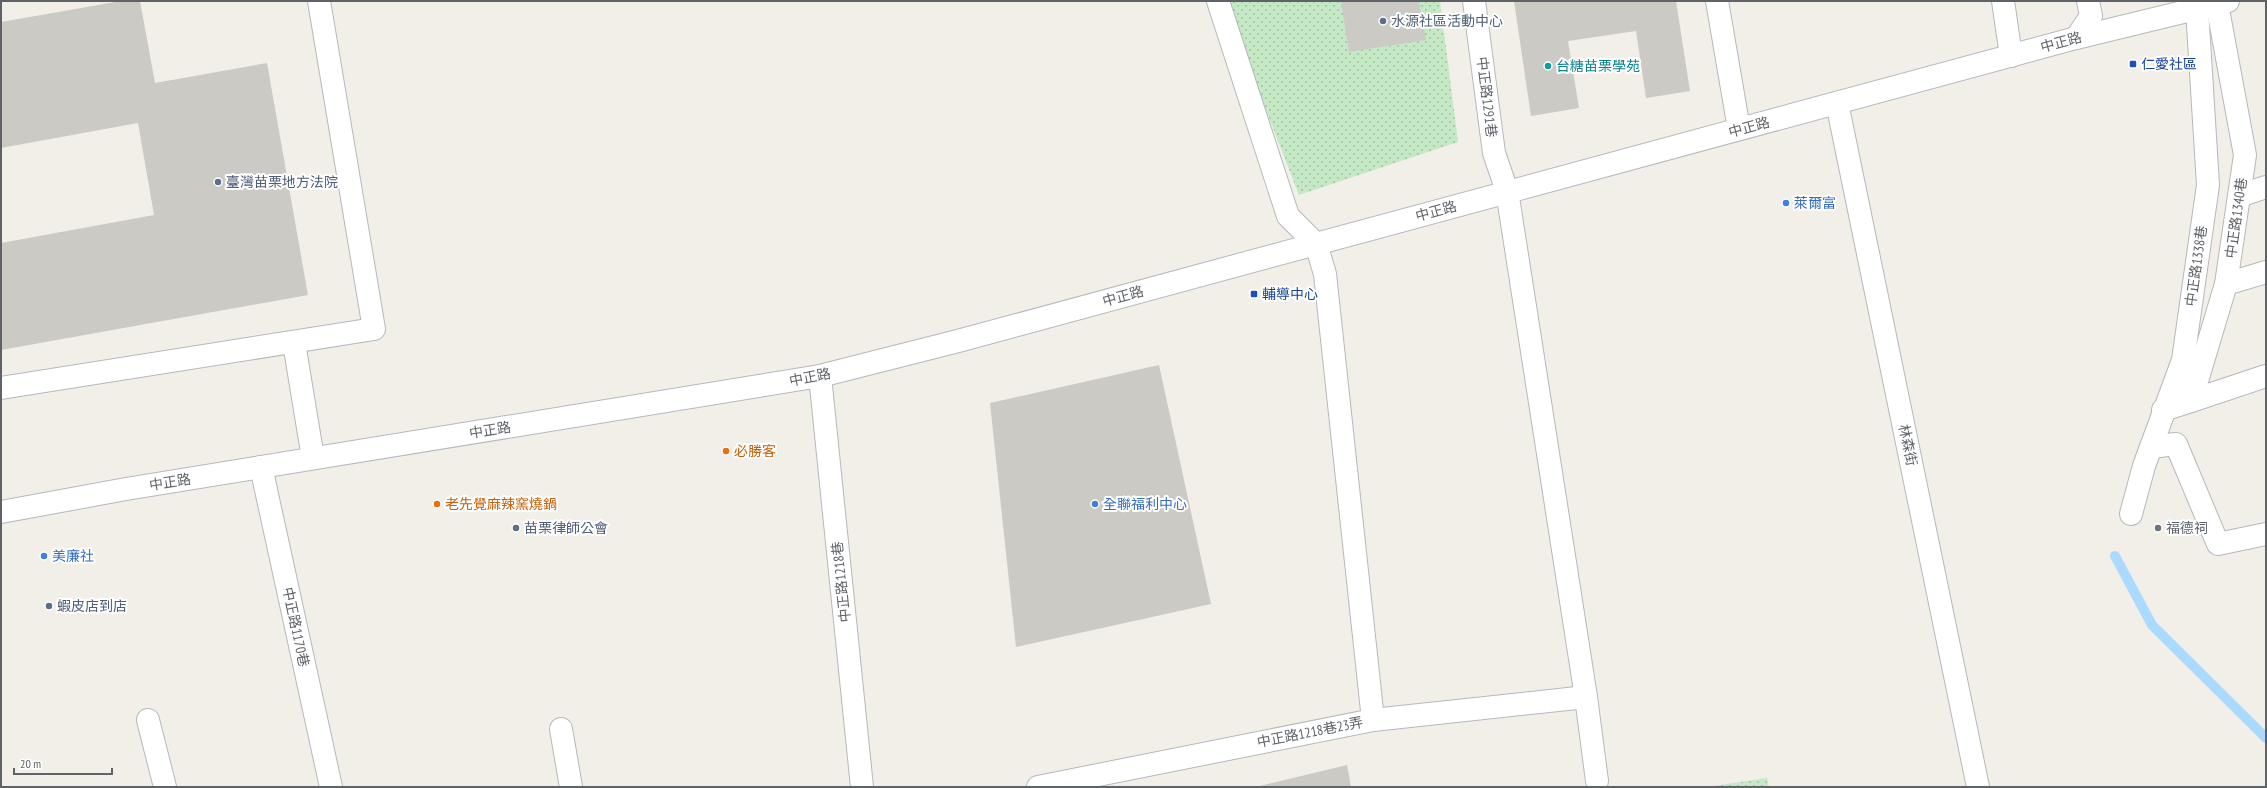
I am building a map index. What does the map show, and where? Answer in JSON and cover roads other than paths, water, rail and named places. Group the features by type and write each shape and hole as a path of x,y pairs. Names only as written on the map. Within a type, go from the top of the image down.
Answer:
{"street":[{"path":"1,388 374,330 319,1"},
{"path":"1218,1 1288,216 1316,244 1325,274 1373,720"},
{"name":"中正路1291巷","path":"1474,1 1494,153 1507,191 1586,697 1597,781"},
{"path":"1717,1 1739,129"},
{"path":"2003,1 2011,56"},
{"path":"2076,38 2091,16 2088,1"},
{"name":"中正路","path":"1,512 126,489 820,376 958,341 2076,38 2223,2"},
{"name":"中正路1340巷","path":"2191,401 2226,284 2245,155 2223,2"},
{"name":"中正路1338巷","path":"2132,514 2163,410 2183,360 2208,186 2197,9"},
{"name":"林森街","path":"1837,103 1978,787"},
{"path":"2239,196 2266,188"},
{"path":"2226,284 2266,272"},
{"path":"294,343 313,458"},
{"name":"中正路1218巷","path":"820,376 862,787"},
{"path":"2163,410 2266,376"},
{"path":"2151,447 2176,444 2218,544 2266,534"},
{"name":"中正路1170巷","path":"261,467 331,787"},
{"name":"中正路1218巷23弄","path":"1038,787 1373,720 1586,697"},
{"path":"148,720 165,787"},
{"path":"561,729 571,787"}],"waterway":[{"path":"2115,556 2152,625 2266,738"}],"place":[{"name":"水源社區活動中心","path":"1383,21"},
{"name":"仁愛社區","path":"2133,64"},
{"name":"台糖苗栗學苑","path":"1548,66"},
{"name":"臺灣苗栗地方法院","path":"218,182"},
{"name":"萊爾富","path":"1786,203"},
{"name":"輔導中心","path":"1254,294"},
{"name":"必勝客","path":"726,451"},
{"name":"老先覺麻辣窯燒鍋","path":"437,504"},
{"name":"全聯福利中心","path":"1095,504"},
{"name":"苗栗律師公會","path":"516,528"},
{"name":"福德祠","path":"2158,528"},
{"name":"美廉社","path":"44,556"},
{"name":"蝦皮店到店","path":"49,606"}]}
